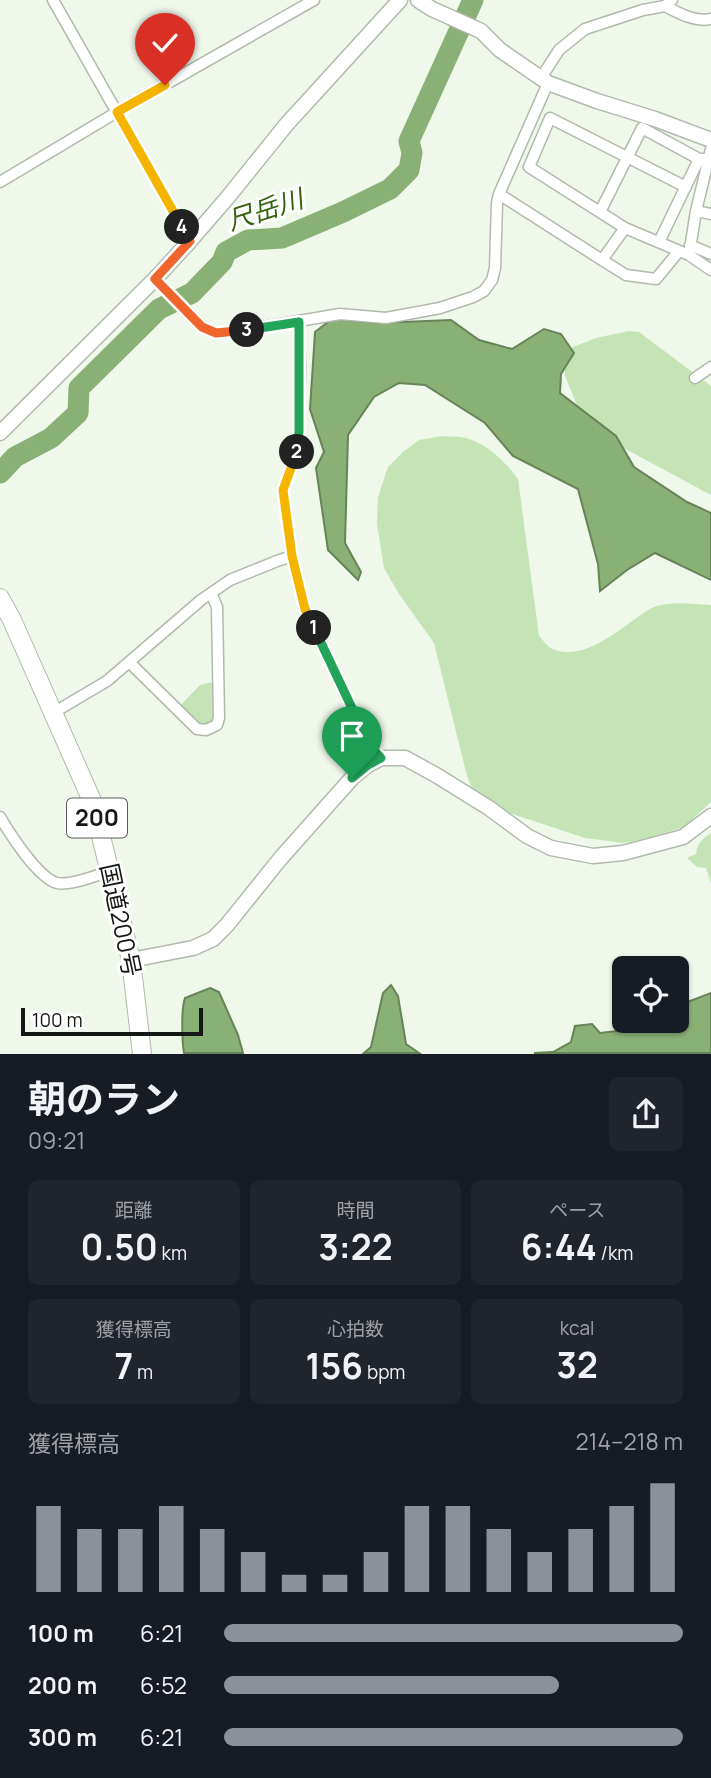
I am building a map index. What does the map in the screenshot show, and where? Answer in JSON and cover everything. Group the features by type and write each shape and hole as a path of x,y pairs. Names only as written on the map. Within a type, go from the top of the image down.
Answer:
{"highway":[{"name":"国道200号","path":"0,598 93,803 131,960 142,1054"}],"street":[{"path":"53,0 190,241"},
{"path":"0,181 314,0"},
{"path":"0,433 155,279 228,197 286,125 400,0"},
{"path":"418,0 481,31 500,50 545,81 711,140"},
{"path":"155,279 202,327 216,333 340,314 386,318 440,308 484,291 492,280 495,268 499,194 559,50 585,29 669,3 680,14 701,21 711,19"},
{"path":"686,187 550,118 529,167 625,228 659,242 711,254"},
{"path":"600,212 642,128 706,156"},
{"path":"499,194 626,275 656,279 686,250 706,156"},
{"path":"659,242 686,187 706,156"},
{"path":"696,211 711,214"},
{"path":"602,260 625,228"},
{"path":"686,250 711,270"},
{"path":"299,322 298,449 283,490 292,556 305,609 370,746 381,758"},
{"path":"695,378 711,367"},
{"path":"53,713 107,681 201,600 230,580 292,556"},
{"path":"129,662 197,729 206,730 217,726 217,607 211,593"},
{"path":"131,960 193,948 214,939 352,778 381,758 405,758 489,808 527,836 551,848 593,856 623,853 683,837 711,816"},
{"path":"0,817 32,864 58,883 77,881 110,871"}],"shaded area":[{"path":"332,319 378,323 451,320 479,340 512,349 544,329 561,334 574,353 561,374 560,393 616,436 634,467 687,502 711,513 711,580 655,553 600,591 598,564 578,489 513,456 485,423 425,385 399,383 374,397 348,435 345,543 361,572 358,580 328,550 316,468 324,452 310,409 315,332"},
{"path":"629,331 639,332 711,386 711,495 618,445 577,405 565,376 565,356 573,347 596,338"},
{"path":"443,436 463,437 489,449 518,479 539,636 550,648 566,652 588,648 663,604 711,605 711,802 684,827 624,843 585,838 494,808 474,793 467,776 434,643 384,568 377,524 378,497 388,467 419,440"},
{"path":"212,682 214,722 200,725 180,706 200,685"},
{"path":"711,833 711,883 706,868 697,867 687,858 696,854 700,842"},
{"path":"391,985 398,996 406,1044 419,1053 364,1053 371,1047 383,993"},
{"path":"210,988 219,992 243,1053 184,1053 182,1025 185,998"},
{"path":"711,993 711,1053 534,1053 553,1052 571,1042 575,1026 592,1024 600,1033 689,1033 689,1001"}],"waterway":[{"name":"尺岳川","path":"0,473 15,457 51,438 78,413 79,388 159,309 192,293 222,262 226,252 248,240 282,238 390,189 409,170 412,153 409,141 473,0"}],"route":[{"path":"165,85 117,112 190,241 155,279 202,327 216,333 299,322 298,449 283,490 292,556 305,609 370,746 381,758 352,778"}]}
